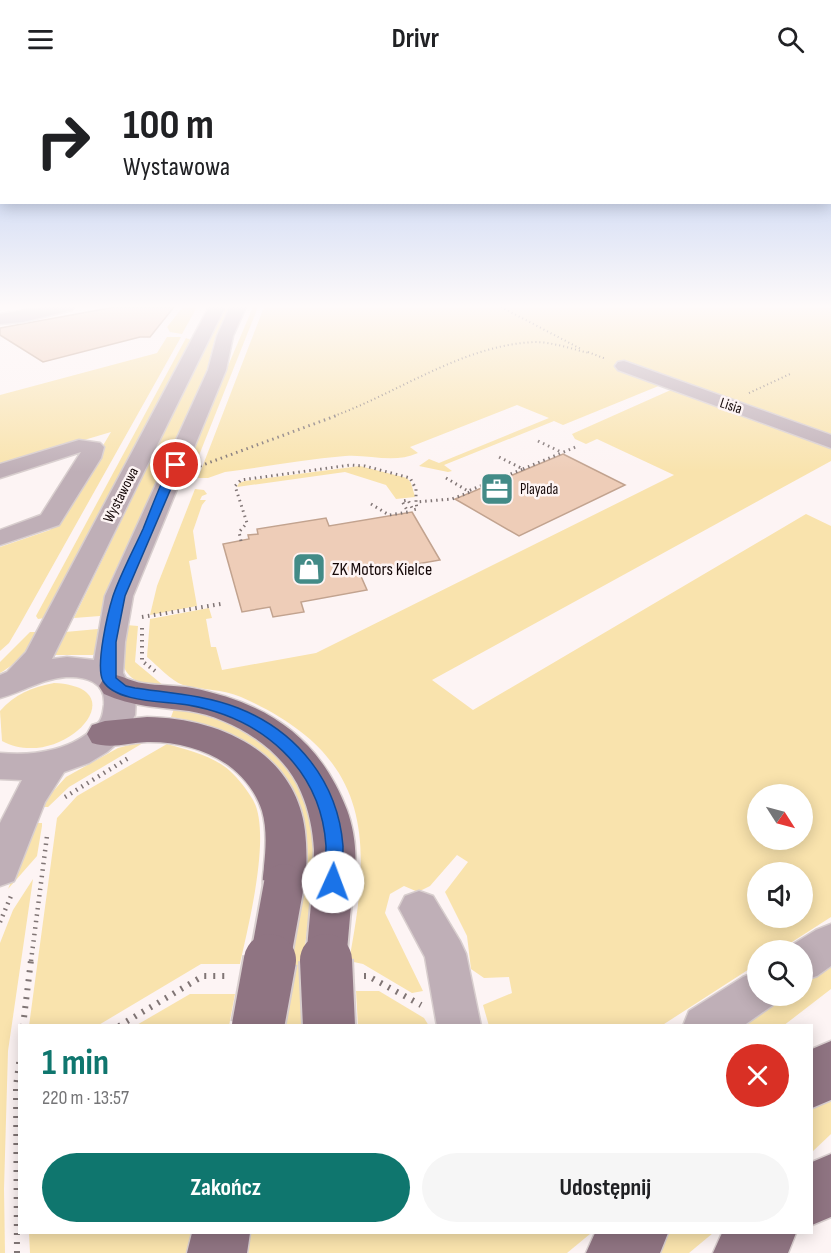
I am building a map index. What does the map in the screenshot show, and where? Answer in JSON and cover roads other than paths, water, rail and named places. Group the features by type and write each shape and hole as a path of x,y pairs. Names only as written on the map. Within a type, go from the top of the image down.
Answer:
{"main road":[{"path":"113,683 148,696 190,700 232,711 255,722 284,742 311,770 327,808 334,845 325,971 329,1024"},
{"path":"105,734 134,729 180,730 216,740 233,749 248,761 265,780 283,815 284,884 258,1024"},
{"path":"813,1081 831,1066"},
{"path":"813,1196 831,1182"},
{"path":"217,1253 221,1234"},
{"path":"616,1253 638,1234"},
{"path":"743,1253 766,1234"}],"street":[{"name":"Wystawowa","path":"6,683 31,667 42,650 189,362"},
{"path":"0,766 23,769 51,765 82,752 105,734 118,714 120,704 108,673 110,642 119,596 219,362"},
{"name":"Lisia","path":"624,366 831,442"},
{"path":"0,471 79,446 93,447 90,458 50,520 0,538"},
{"path":"6,683 63,667 90,670 113,683"},
{"path":"0,870 36,785 51,765"},
{"path":"419,908 445,954 443,1017"},
{"path":"813,955 831,943"},
{"path":"708,1024 747,998"}],"place":[{"name":"Playada","path":"497,489"},
{"name":"ZK Motors Kielce","path":"309,569"}]}
